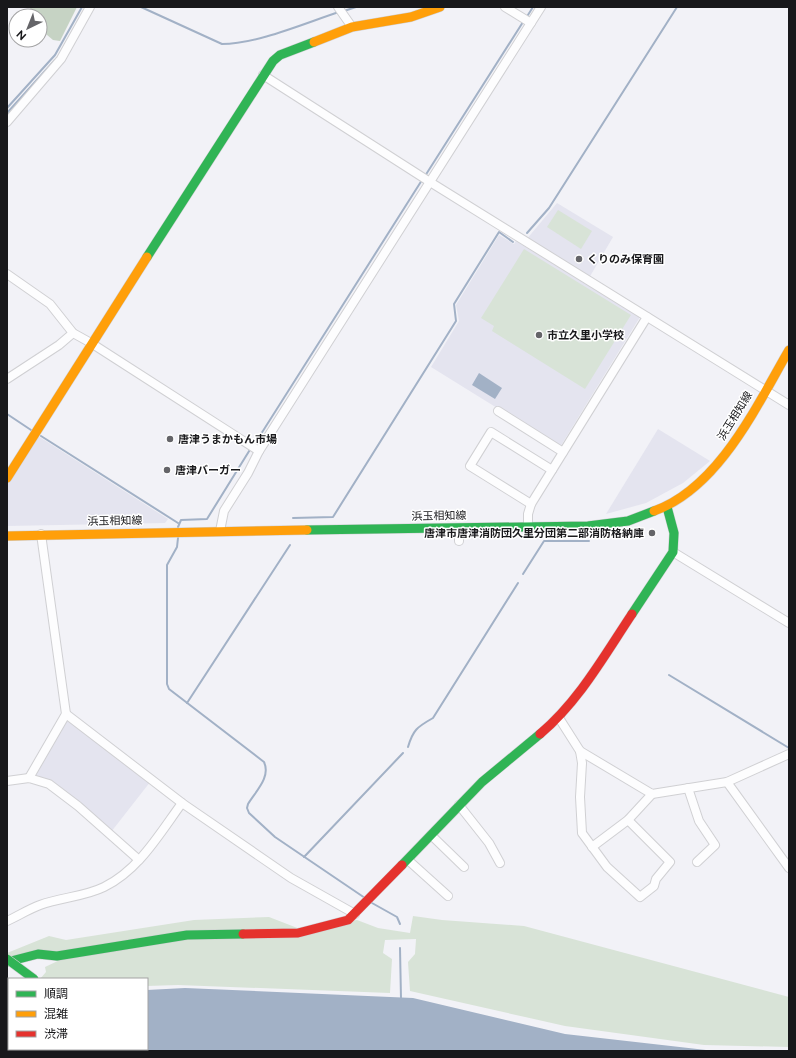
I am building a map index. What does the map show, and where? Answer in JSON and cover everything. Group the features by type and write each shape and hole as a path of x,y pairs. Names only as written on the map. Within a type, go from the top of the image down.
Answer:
{"main road":[{"path":"7,478 91,343 263,75 280,55 352,27 411,17 440,7"},
{"name":"浜玉相知線","path":"7,536 41,534 459,528 614,524 640,518 667,507 694,487 720,461 789,350"},
{"path":"7,962 38,954 57,956 187,935 287,935 348,920 374,896 458,805 482,782 559,718 577,697 673,552 675,543 674,533 667,507"},
{"path":"7,959 33,978"}],"street":[{"path":"7,122 61,59 90,7"},
{"path":"338,7 352,27"},
{"path":"505,7 531,23"},
{"path":"220,531 224,511 248,473 255,449 426,179 541,7"},
{"path":"263,75 426,179 789,405"},
{"path":"7,274 50,304 73,333 91,343 255,449"},
{"path":"528,526 528,514 531,504 647,317"},
{"path":"7,379 59,345 73,333"},
{"path":"498,412 563,452"},
{"path":"531,504 470,466 491,432 552,470"},
{"path":"459,528 459,541"},
{"path":"29,778 66,714 41,534"},
{"path":"673,552 789,624"},
{"path":"66,714 182,803 291,878 355,914"},
{"path":"559,718 580,751 582,763 580,797 582,833 607,867 640,897 654,886 656,879 670,862 628,820"},
{"path":"580,751 652,794"},
{"path":"592,847 628,820 652,794 727,782 789,754"},
{"path":"7,781 29,778 49,784 78,806 139,860"},
{"path":"727,782 789,868"},
{"path":"688,788 699,821 715,845 697,862"},
{"path":"7,921 40,905 88,894 105,887 126,873 139,860 182,803"},
{"path":"458,805 489,843 500,863"},
{"path":"431,835 464,867"},
{"path":"408,860 448,896"}],"shaded area":[{"name":"くりのみ保育園","path":"557,203 613,237 589,278 526,240"},
{"path":"558,210 592,231 581,249 547,227"},
{"name":"市立久里小学校","path":"499,235 514,244 516,241 640,317 560,447 431,367 459,321 456,305"},
{"path":"524,249 631,315 585,389 492,331 494,326 481,318"},
{"path":"658,429 710,461 683,483 646,503 606,514"},
{"path":"38,436 168,519 165,523 7,526 7,484"},
{"path":"63,714 154,777 111,832 62,789 46,778 28,775"},
{"path":"413,916 442,920 524,926 789,997 789,1047 704,1045 565,1026 410,991 408,962 415,954 416,939 385,940 383,953 392,959 390,993 178,985 148,986 148,978 41,978 46,972 45,967 62,959 7,959 7,953 49,936 66,940 194,920 269,917 300,929 357,920 378,928 410,933"}],"green space":[{"path":"77,7 60,41 53,40 48,36 48,8 30,8"}],"water":[{"path":"479,373 502,388 495,399 472,385"},
{"path":"185,988 413,998 565,1034 706,1050 754,1051 7,1051 7,1000 8,1050 148,1050 148,990"}],"waterway":[{"path":"7,108 55,55 82,7"},
{"path":"141,7 222,44 250,41 265,37 339,12"},
{"path":"344,11 356,7"},
{"path":"526,18 533,7"},
{"path":"527,233 549,208 677,7"},
{"path":"425,176 523,22"},
{"path":"7,113 55,60"},
{"path":"254,445 422,180"},
{"path":"293,518 333,517 456,321 454,304 499,232 513,242"},
{"path":"7,414 31,430"},
{"path":"41,436 178,523"},
{"path":"178,527 181,520 207,519 251,448"},
{"path":"178,538 177,547 167,565 167,684 169,689 264,762 266,773 262,784 248,804 247,808 249,813 275,837 365,898"},
{"path":"523,574 544,541 589,541"},
{"path":"187,703 290,545"},
{"path":"408,747 416,730 433,718 518,583"},
{"path":"669,675 789,748"},
{"path":"304,857 403,753"},
{"path":"372,903 397,917 400,924"},
{"path":"400,948 401,999"}],"traffic: fast":[{"path":"147,257 273,61 280,55 314,42"},
{"path":"632,614 673,552 674,533 667,507"},
{"path":"307,530 588,526 628,521 654,511"},
{"path":"402,865 482,782 540,734"},
{"path":"7,962 38,954 57,956 187,935 243,934"},
{"path":"7,959 33,978"}],"traffic: slow":[{"path":"314,42 352,27 411,17 440,7"},
{"path":"7,478 147,257"},
{"path":"654,511 677,500 698,484 717,464 749,419 789,350"},
{"path":"7,536 307,530"}],"traffic: jam":[{"path":"540,734 579,693 632,614"},
{"path":"243,934 298,933 348,920 402,865"}],"place":[{"name":"くりのみ保育園","path":"579,259"},
{"name":"市立久里小学校","path":"539,335"},
{"name":"唐津うまかもん市場","path":"170,439"},
{"name":"唐津バーガー","path":"167,470"},
{"name":"唐津市唐津消防団久里分団第二部消防格納庫","path":"652,533"}]}
